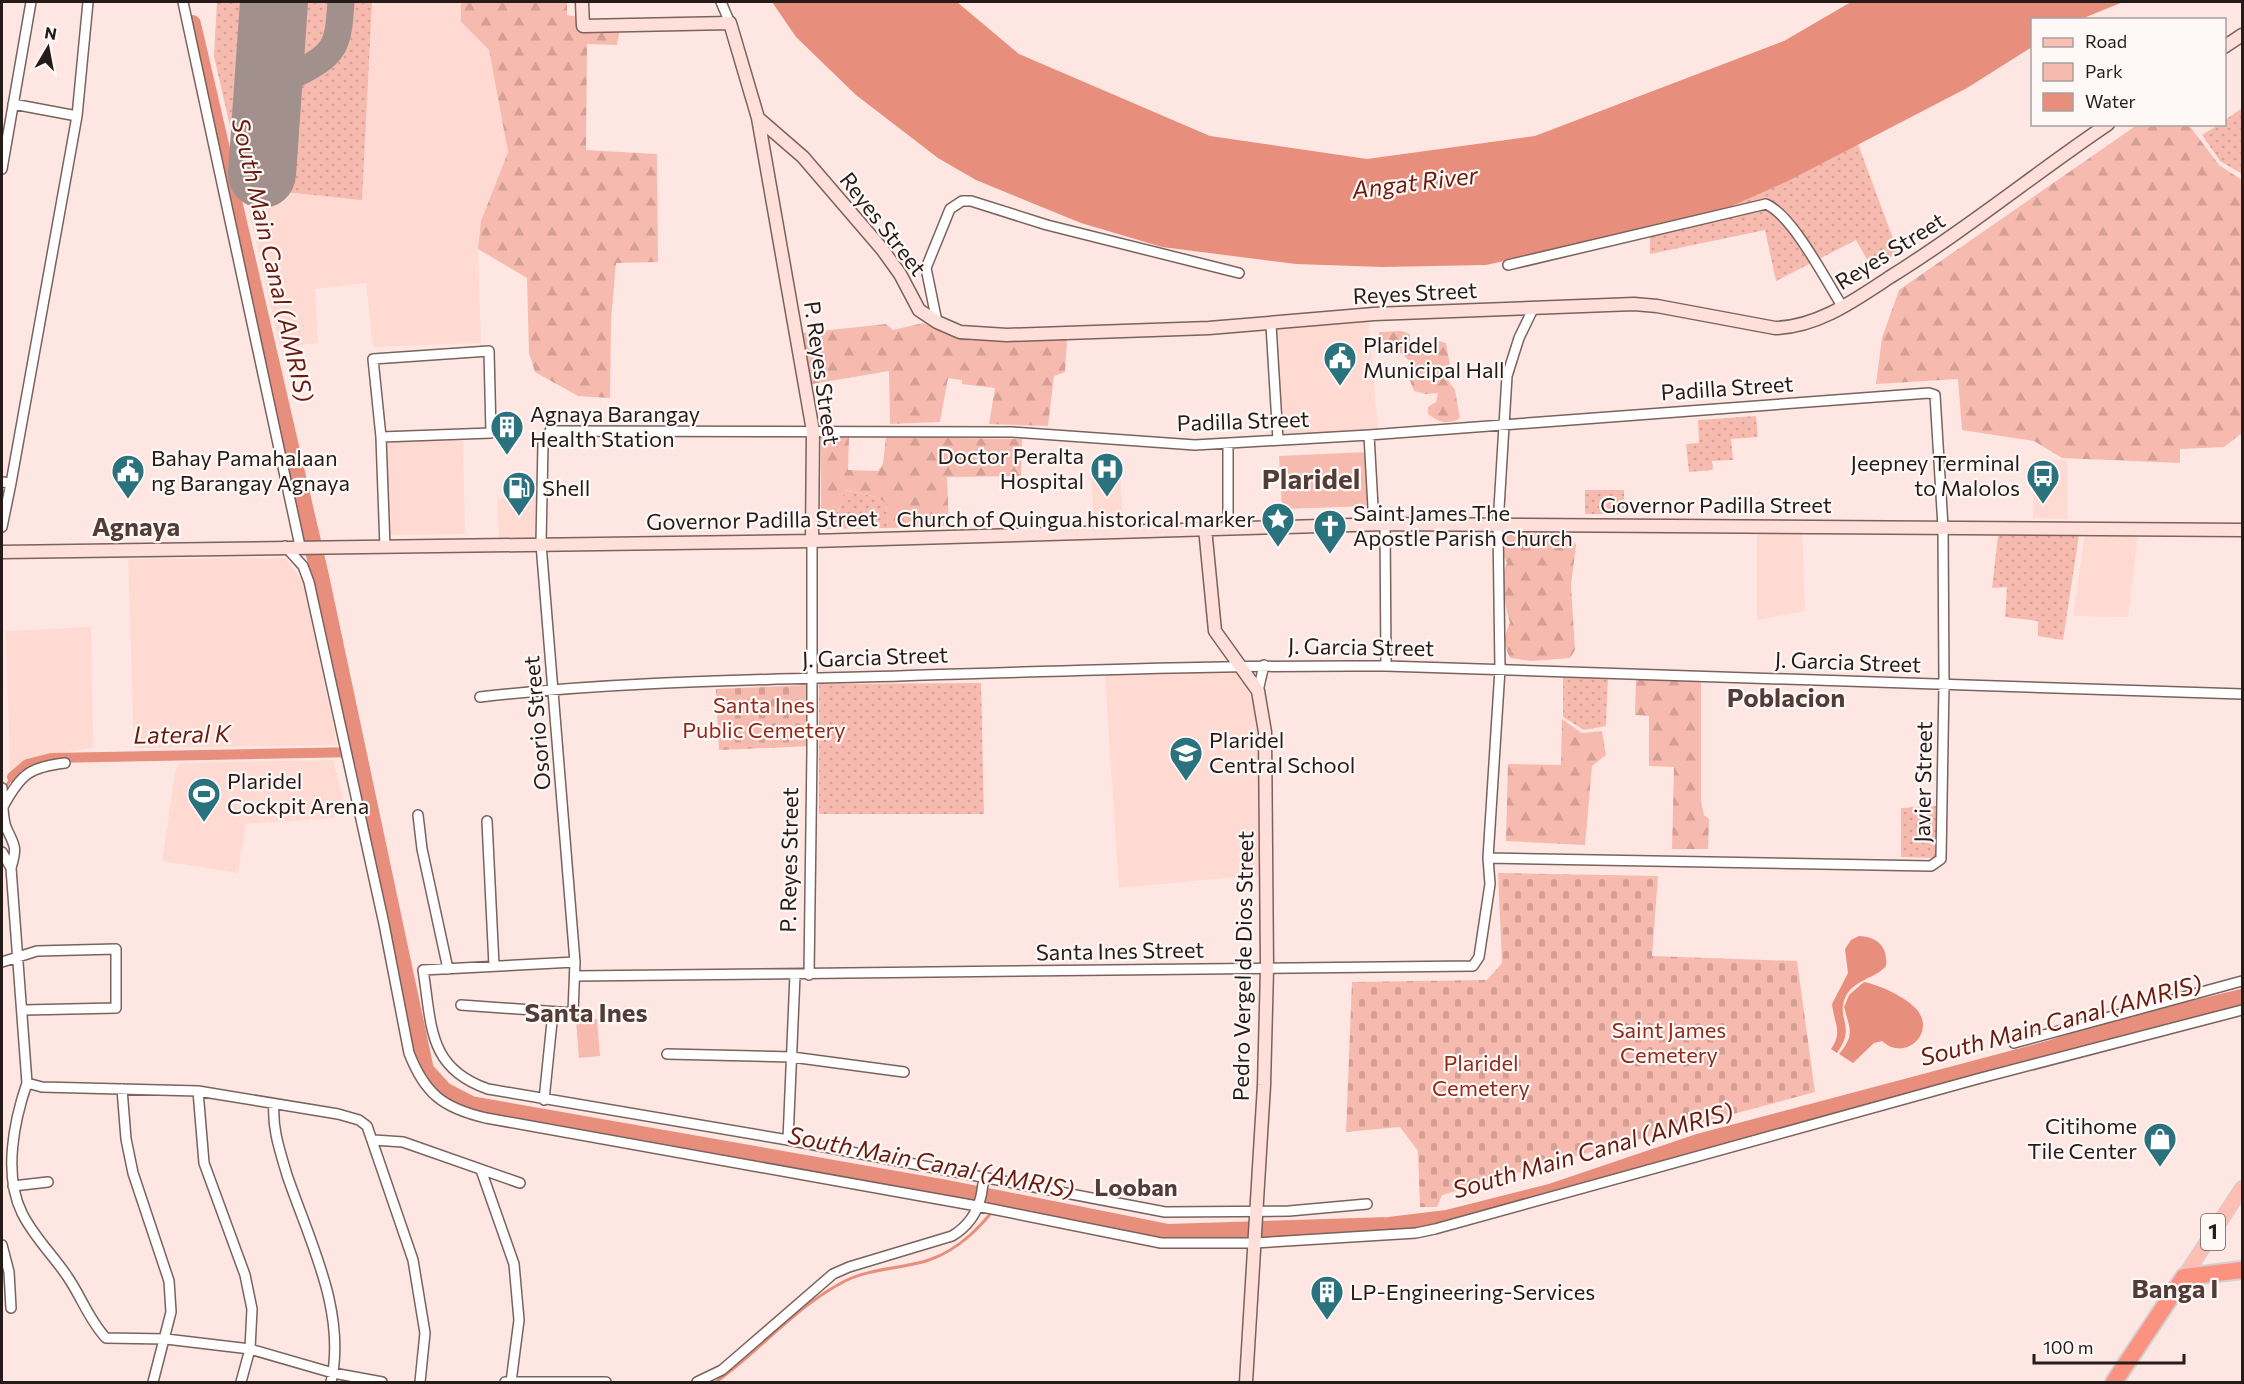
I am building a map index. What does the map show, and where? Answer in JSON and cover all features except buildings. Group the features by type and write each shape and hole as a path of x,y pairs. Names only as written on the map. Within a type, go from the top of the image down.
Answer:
{"highway":[{"path":"2184,1277 2242,1270"},
{"name":"1","path":"2114,1383 2184,1277"}],"main road":[{"name":"1","path":"2184,1277 2242,1188"}],"street":[{"path":"2,169 31,2"},
{"path":"2,527 6,483 77,116 88,2"},
{"path":"183,2 301,546"},
{"path":"582,2 583,26 730,23"},
{"name":"P. Reyes Street","path":"721,2 730,23 758,118 813,431 813,679 808,975"},
{"path":"2226,45 2242,35"},
{"path":"13,104 77,116"},
{"name":"Reyes Street","path":"758,118 803,157 888,257 919,310 937,322 960,332 1007,335 1271,325 1374,314 1645,305 1775,328 1795,328 1818,320 1933,251 2105,126"},
{"path":"937,322 926,268 950,209 962,201 971,201 1047,225 1239,273"},
{"path":"1508,265 1766,204 1775,208 1788,220 1842,306"},
{"name":"Santa Ines Street","path":"575,976 1473,966 1479,957 1490,884 1488,858 1500,669 1498,525 1507,376 1519,338 1533,309"},
{"path":"1271,325 1278,440"},
{"path":"381,437 491,433 489,351 373,359 381,437 385,547"},
{"name":"Padilla Street","path":"550,431 1012,432 1195,445 1369,435 1929,393 1935,395"},
{"name":"Javier Street","path":"1488,858 1931,866 1941,859 1944,684 1943,526 1935,395"},
{"name":"Osorio Street","path":"550,431 543,443 541,544 575,962 573,1013 553,1012"},
{"path":"1369,435 1380,525 1386,666"},
{"path":"1228,444 1228,527"},
{"name":"Governor Padilla Street","path":"2,552 285,546 385,547 812,541 1228,527 1380,525 1943,526 2242,530"},
{"name":"Pedro Vergel de Dios Street","path":"1205,528 1215,630 1258,691"},
{"path":"285,546 303,566 309,582 384,924 409,1053 417,1073 428,1090 447,1105 497,1121 982,1204 999,1210 1161,1243 1416,1233 1966,1082 2242,1010"},
{"name":"J. Garcia Street","path":"480,697 554,688 1264,665 1500,669 2242,694"},
{"name":"Pedro Vergel de Dios Street","path":"1246,1383 1254,1217 1264,1085 1267,969 1266,747 1258,691 1264,665"},
{"path":"2,808 15,784 28,772 42,766 66,763"},
{"path":"2,788 2,808 6,826 14,838 15,855 11,868 24,1010 27,1083 20,1104 13,1186 22,1212 71,1282 95,1327 106,1338 166,1340 250,1349 332,1378 382,1383"},
{"path":"418,815 422,849 448,969"},
{"path":"487,821 494,966"},
{"path":"2,837 6,826"},
{"path":"2,852 11,868"},
{"path":"2,962 37,951 116,949 116,1008 24,1010"},
{"path":"575,962 423,970 441,1056 454,1073 468,1082 544,1100 788,1140 1165,1212 1254,1217 1366,1204"},
{"path":"788,1140 795,975"},
{"path":"2014,1042 2242,981"},
{"path":"461,1005 553,1012 544,1100"},
{"path":"667,1054 792,1057 904,1072"},
{"path":"27,1083 42,1087 198,1091 359,1120 367,1126 374,1140 413,1260 425,1333 420,1383"},
{"path":"122,1089 126,1138 134,1173 169,1281 171,1312 166,1340 153,1383"},
{"path":"198,1091 204,1163 244,1275 252,1309 250,1349 241,1383"},
{"path":"274,1104 275,1136 323,1279 335,1327 332,1378"},
{"path":"374,1140 403,1142 520,1183"},
{"path":"481,1170 514,1264 519,1320 509,1382 605,1383"},
{"path":"697,1383 722,1370 833,1274 849,1267 952,1236 964,1229 982,1204 985,1179"},
{"path":"13,1186 48,1182"},
{"path":"2,1245 9,1272 11,1308"}],"shaded area":[{"path":"217,2 461,2 461,22 489,50 508,152 481,221 478,249 481,343 373,347 366,283 315,289 318,343 280,347 214,56"},
{"path":"1368,318 1378,430 1283,437 1275,327"},
{"path":"463,440 465,534 389,535 387,441"},
{"path":"2034,459 2067,460 2067,519 2033,518"},
{"name":"Doctor Peralta Hospital","path":"1120,469 1123,525 1094,526 1091,471"},
{"path":"536,497 538,539 499,541 497,498"},
{"path":"1802,529 1805,611 1757,620 1757,530"},
{"path":"2085,532 2138,534 2128,617 2073,616"},
{"path":"285,558 304,582 337,745 134,748 128,559"},
{"path":"91,627 93,748 35,757 10,773 6,631"},
{"name":"Plaridel Central School","path":"1238,669 1253,702 1258,728 1260,875 1119,888 1105,676"},
{"path":"333,760 343,797 334,818 246,824 238,873 162,861 176,768 180,763"}],"green space":[{"path":"217,2 249,2 238,161 214,56"},
{"path":"297,2 333,2 331,37 325,50 309,55 294,50"},
{"path":"350,2 372,2 362,200 284,192 291,91 300,81 333,61 339,53 346,36"},
{"path":"461,2 567,2 567,15 621,24 617,45 587,44 586,150 657,154 658,262 616,263 611,321 610,398 578,396 535,372 529,353 527,278 478,249 481,221 508,152 489,50 461,22"},
{"path":"2242,108 2242,174 2220,161 2202,135 2216,126 2226,126 2226,119"},
{"path":"2136,126 2190,126 2219,165 2242,180 2242,433 2224,447 2180,449 2180,463 2062,458 2034,441 1962,430 1958,379 1876,384 1882,338 1899,290"},
{"path":"1858,144 1898,252 1873,270 1856,240 1776,281 1765,230 1650,254 1650,229 1732,206"},
{"path":"923,323 959,338 1009,341 1067,340 1065,372 1054,376 1048,426 989,424 995,388 962,384 962,380 948,378 940,422 890,424 889,371 812,384 803,333 886,324 893,330"},
{"path":"1402,331 1410,334 1410,345 1418,351 1424,351 1428,346 1437,345 1439,341 1446,343 1450,365 1449,382 1455,390 1460,418 1451,422 1443,422 1428,414 1428,407 1436,402 1438,393 1426,394 1414,391 1409,378 1410,362 1403,354 1378,347 1379,332"},
{"path":"1756,416 1758,437 1731,439 1733,460 1712,461 1713,470 1689,472 1686,444 1699,443 1698,420"},
{"path":"821,437 849,437 848,470 878,471 883,464 886,437 1022,439 1021,476 947,477 949,526 888,528 886,502 872,496 845,490 837,512 825,520 821,518"},
{"path":"1368,452 1370,506 1282,509 1279,456"},
{"path":"844,490 872,496 886,502 888,528 824,529 821,518 825,520 837,512"},
{"path":"1585,490 1624,490 1624,514 1585,514"},
{"path":"1525,529 1534,534 1540,531 1567,533 1576,545 1571,585 1575,650 1570,658 1531,661 1510,658 1508,653 1505,636 1510,623 1503,585 1507,563 1501,550 1501,536 1513,530"},
{"path":"2079,535 2063,640 2038,636 2038,621 2005,617 2007,587 1992,588 1998,536"},
{"path":"1563,676 1608,677 1606,726 1584,730 1563,717"},
{"path":"1636,678 1701,681 1701,800 1704,815 1709,819 1708,849 1672,849 1674,767 1649,766 1649,716 1635,715"},
{"path":"981,683 984,814 819,814 819,684"},
{"name":"Santa Ines Public Cemetery","path":"808,685 811,746 719,750 716,689"},
{"path":"1562,719 1582,733 1602,731 1606,755 1592,766 1585,845 1506,841 1508,764 1561,765"},
{"path":"1939,806 1938,855 1935,858 1901,857 1901,808"},
{"path":"1498,873 1658,876 1652,956 1797,961 1815,1092 1569,1158 1442,1195 1437,1207 1420,1207 1418,1151 1400,1127 1346,1132 1352,982 1487,980 1502,963"},
{"path":"597,1019 600,1056 579,1058 576,1020"}],"water":[{"name":"Angat River","path":"772,2 957,2 1019,54 1210,136 1367,159 1535,136 1784,41 1851,2 2123,2 2083,18 2031,18 2031,48 1967,88 1788,181 1732,206 1684,221 1486,265 1382,267 1296,264 1162,247 1081,223 976,180 938,158 856,95 796,37"},
{"path":"1859,936 1872,938 1880,944 1885,953 1886,966 1860,982 1846,996 1843,1004 1845,1036 1837,1053 1831,1049 1837,1032 1832,1004 1848,973 1845,949 1851,940"},
{"path":"1864,982 1885,989 1908,1001 1918,1011 1923,1028 1920,1036 1908,1047 1891,1047 1882,1041 1874,1043 1853,1063 1839,1054 1850,1032 1844,1007 1849,995"}],"waterway":[{"name":"South Main Canal (AMRIS)","path":"192,24 320,576 425,1070 444,1091 471,1105 942,1188 1168,1233 1389,1226 1447,1219 1550,1193 1698,1143 2048,1050 2116,1028 2242,998"},
{"name":"Lateral K","path":"12,777 27,764 51,758 358,752"},
{"path":"5,788 12,777"},
{"path":"716,1382 827,1291 855,1277 919,1263 951,1250 970,1235 1002,1200"}],"taxiway":[{"path":"294,75 319,61 332,48 338,29 341,2"},
{"path":"267,101 294,75 271,46"}],"runway":[{"path":"262,174 274,2"}],"place":[{"name":"Plaridel Municipal Hall","path":"1340,387"},
{"name":"Agnaya Barangay Health Station","path":"507,456"},
{"name":"Doctor Peralta Hospital","path":"1107,498"},
{"name":"Bahay Pamahalaan ng Barangay Agnaya","path":"128,500"},
{"name":"Jeepney Terminal to Malolos","path":"2043,505"},
{"name":"Shell","path":"519,517"},
{"name":"Church of Quingua historical marker","path":"1278,548"},
{"name":"Saint James The Apostle Parish Church","path":"1330,555"},
{"name":"Plaridel Central School","path":"1186,782"},
{"name":"Plaridel Cockpit Arena","path":"204,823"},
{"name":"Citihome Tile Center","path":"2160,1168"},
{"name":"LP-Engineering-Services","path":"1327,1321"}],"district":[{"name":"Plaridel","path":"1311,479"},
{"name":"Agnaya","path":"136,527"},
{"name":"Poblacion","path":"1786,698"},
{"name":"Santa Ines","path":"586,1013"},
{"name":"Looban","path":"1136,1188"},
{"name":"Banga I","path":"2175,1289"}],"park label":[{"name":"Saint James Cemetery","path":"1669,1042"},
{"name":"Plaridel Cemetery","path":"1481,1076"}]}
